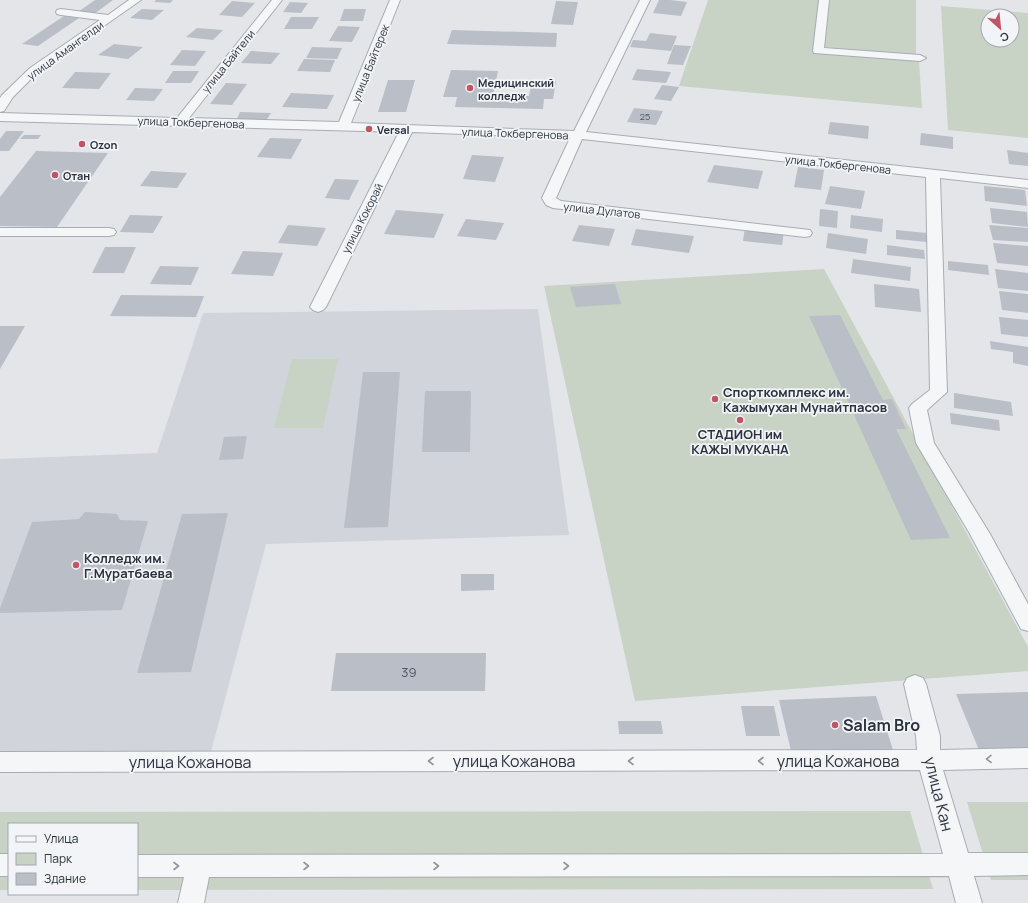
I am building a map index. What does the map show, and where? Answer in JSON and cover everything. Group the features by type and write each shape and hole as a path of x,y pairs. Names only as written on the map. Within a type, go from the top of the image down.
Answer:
{"street":[{"name":"улица Амангелди","path":"0,108 4,95 34,70 136,0"},
{"name":"улица Байтели","path":"180,122 277,0"},
{"name":"улица Байтерек","path":"344,126 395,0"},
{"name":"улица Дулатов","path":"645,0 578,135 549,198 551,202 558,205 805,232"},
{"path":"824,0 818,51 920,58"},
{"path":"61,12 109,18"},
{"name":"улица Токбергенова","path":"0,117 344,126 578,135 1028,184"},
{"name":"улица Кокорай","path":"318,307 407,129"},
{"path":"933,174 939,392 918,408 925,443 980,534 1028,623"},
{"path":"0,232 110,232"},
{"name":"улица Кан","path":"915,684 928,736 930,760 968,903"},
{"name":"улица Кожанова","path":"0,762 930,760 1028,758"},
{"path":"138,866 1028,864"},
{"path":"191,903 199,866"}],"shaded area":[{"path":"538,309 569,535 266,544 208,763 0,763 0,459 157,453 203,313"}],"green space":[{"path":"708,0 820,0 813,52 919,61 922,108 679,86"},
{"path":"830,0 916,0 916,55 823,47"},
{"path":"941,6 980,9 980,48 1020,48 1020,12 1028,13 1028,138 948,130"},
{"path":"824,269 1028,647 1028,671 635,701 544,286"},
{"path":"292,359 338,359 323,428 274,428"},
{"path":"967,802 1028,802 1028,880 991,880"},
{"path":"910,811 933,889 138,890 138,823 8,823 8,890 0,890 0,812"}],"building":[{"path":"95,0 113,0 94,14 78,12"},
{"path":"156,0 173,0 170,3 154,2"},
{"path":"659,0 687,2 681,16 653,13"},
{"path":"232,1 255,3 242,17 219,15"},
{"path":"556,1 578,2 573,25 551,24"},
{"path":"290,2 308,3 301,13 283,12"},
{"path":"142,9 164,10 152,20 130,18"},
{"path":"344,9 366,9 363,21 340,21"},
{"path":"64,16 79,18 38,46 22,44"},
{"path":"291,17 319,17 312,29 284,29"},
{"path":"338,26 360,27 352,42 329,41"},
{"path":"197,28 223,30 213,40 186,37"},
{"name":"Медицинский колледж","path":"452,30 557,33 556,47 447,44"},
{"path":"650,33 677,36 671,51 630,47 633,40 646,41"},
{"path":"114,44 143,47 128,59 98,55"},
{"path":"674,45 691,46 683,65 667,64"},
{"path":"312,47 342,48 337,59 306,58"},
{"path":"182,50 206,51 195,66 170,65"},
{"path":"251,51 280,53 271,64 241,63"},
{"path":"304,59 335,60 330,72 297,71"},
{"path":"637,69 671,72 666,83 632,80"},
{"name":"Медицинский колледж","path":"451,70 498,71 493,95 529,96 532,80 556,81 553,99 544,99 543,109 455,107 457,97 443,97"},
{"path":"173,71 199,71 191,83 165,83"},
{"path":"75,72 111,73 99,89 62,88"},
{"path":"388,80 415,80 406,112 378,112"},
{"path":"226,83 247,84 232,105 210,104"},
{"path":"662,85 679,87 671,101 654,99"},
{"path":"135,88 163,89 154,101 126,100"},
{"path":"291,93 334,95 327,109 282,107"},
{"path":"634,108 663,111 656,125 627,122"},
{"path":"240,112 271,113 267,119 237,119"},
{"path":"830,122 869,126 868,139 828,134"},
{"path":"6,131 24,131 9,151 0,151 0,139"},
{"path":"921,133 953,137 953,149 920,145"},
{"path":"24,135 41,135 38,139 20,139"},
{"path":"270,138 302,139 291,159 257,157"},
{"path":"1007,150 1028,153 1028,166 1009,164"},
{"name":"Отан","path":"36,151 108,153 57,227 0,226 0,197"},
{"path":"472,155 504,157 495,182 463,179"},
{"path":"714,165 763,171 758,189 707,182"},
{"path":"798,167 824,170 821,190 794,187"},
{"path":"151,171 187,173 177,188 140,186"},
{"path":"335,179 359,180 349,200 325,198"},
{"path":"830,186 865,191 861,209 825,204"},
{"path":"984,186 1025,190 1027,206 985,201"},
{"path":"990,208 1027,212 1028,227 992,223"},
{"path":"820,209 838,211 837,228 819,226"},
{"path":"396,210 444,214 434,238 384,234"},
{"path":"130,215 163,216 153,233 120,232"},
{"path":"851,215 883,219 882,232 850,228"},
{"path":"466,219 504,223 496,240 457,236"},
{"path":"288,225 326,228 317,246 278,243"},
{"path":"579,225 615,229 609,246 572,241"},
{"path":"989,225 1028,228 1028,242 993,240"},
{"path":"745,227 784,232 782,245 743,241"},
{"path":"636,229 694,236 689,253 631,245"},
{"path":"896,230 927,233 927,242 896,239"},
{"path":"828,233 868,239 866,254 826,248"},
{"path":"993,243 1028,246 1028,266 997,263"},
{"path":"887,245 924,250 925,259 887,255"},
{"path":"105,247 136,247 124,273 92,273"},
{"path":"243,251 283,253 273,276 231,274"},
{"path":"853,259 911,267 910,281 851,273"},
{"path":"948,261 988,265 989,275 948,270"},
{"path":"160,266 199,267 191,285 150,284"},
{"path":"995,269 1028,273 1028,291 998,288"},
{"path":"615,284 621,304 576,307 570,287"},
{"path":"874,284 919,289 921,312 875,307"},
{"path":"999,291 1028,294 1028,313 1002,310"},
{"path":"121,295 204,296 196,317 110,316"},
{"path":"840,315 883,400 892,399 906,429 896,429 950,538 911,540 809,316"},
{"path":"999,317 1028,320 1028,337 1001,334"},
{"path":"0,326 25,326 0,369"},
{"path":"990,341 1028,347 1028,366 1013,363 1013,352 991,349"},
{"path":"363,372 400,372 388,527 344,528"},
{"path":"425,391 471,391 470,452 422,452"},
{"path":"954,393 1011,402 1013,416 954,408"},
{"path":"950,413 999,420 1000,431 951,424"},
{"path":"247,436 243,459 219,460 224,437"},
{"name":"Колледж им. Г.Муратбаева","path":"85,512 117,514 120,520 148,521 122,610 0,613 0,608 32,522 79,519"},
{"path":"228,513 191,672 137,673 182,514"},
{"path":"461,574 494,574 494,590 461,591"},
{"path":"336,653 486,653 485,691 331,691"},
{"path":"1028,692 1028,753 981,755 956,694"},
{"name":"Salam Bro","path":"876,696 893,750 791,751 779,700"},
{"path":"741,706 774,706 780,736 746,736"},
{"path":"618,721 661,721 663,734 619,734"}],"place":[{"name":"Медицинский колледж","path":"470,88"},
{"name":"Versal","path":"369,129"},
{"name":"Ozon","path":"82,144"},
{"name":"Отан","path":"55,175"},
{"name":"Спорткомплекс им. Кажымухан Мунайтпасов","path":"715,399"},
{"name":"СТАДИОН им КАЖЫ МУКАНА","path":"740,420"},
{"name":"Колледж им. Г.Муратбаева","path":"76,565"},
{"name":"Salam Bro","path":"835,725"}]}
